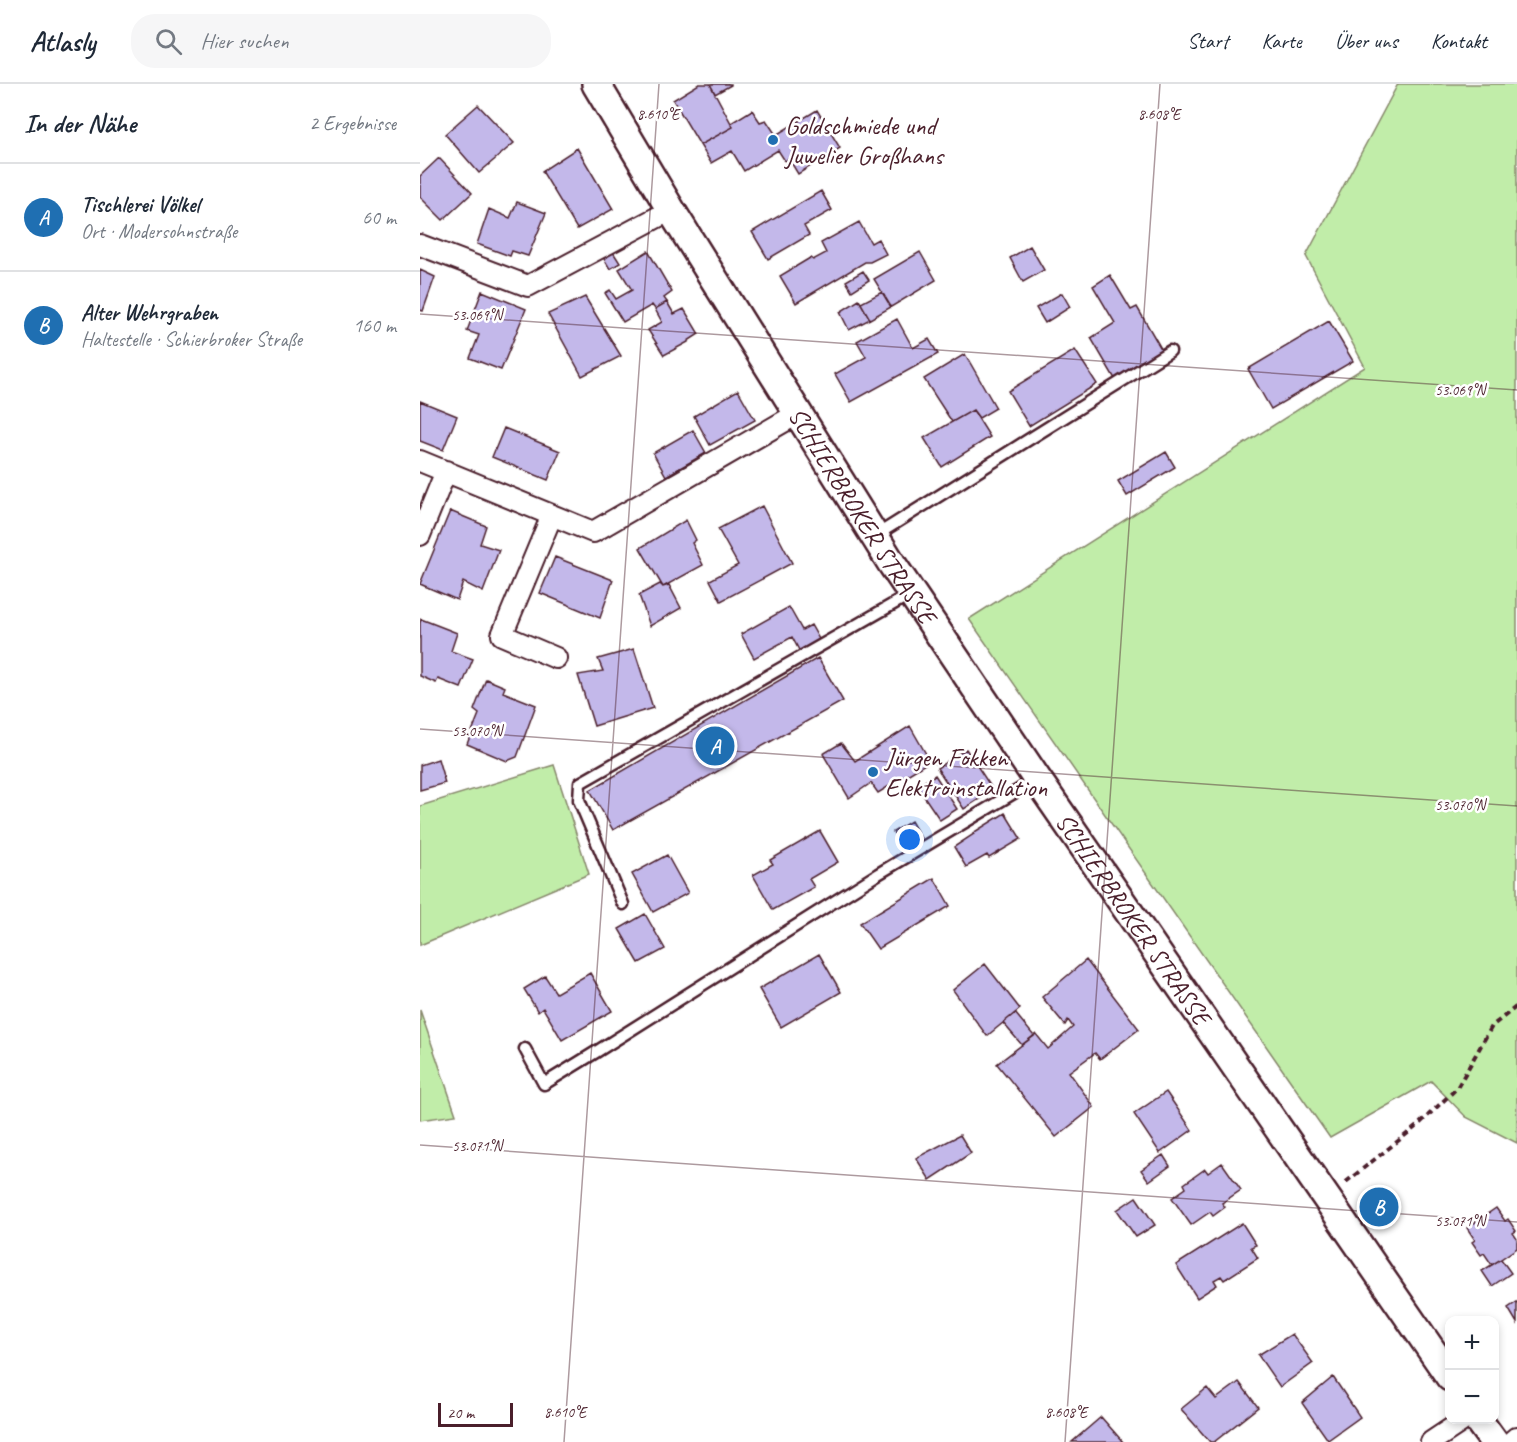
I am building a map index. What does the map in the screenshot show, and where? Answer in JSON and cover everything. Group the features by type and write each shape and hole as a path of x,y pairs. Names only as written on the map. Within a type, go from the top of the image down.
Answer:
{"main road":[{"name":"SCHIERBROKER STRASSE","path":"596,84 671,210 874,536 1037,779 1445,1371"},
{"path":"1481,1424 1494,1442"}],"street":[{"path":"420,245 528,286 671,210"},
{"path":"420,461 593,532 797,414"},
{"path":"420,535 446,471"},
{"path":"552,516 502,635 556,658"},
{"path":"1431,1442 1457,1424"},
{"path":"1511,1442 1517,1437"}],"lane":[{"path":"874,536 1170,351"},
{"path":"623,904 579,800 580,783 912,593"},
{"path":"525,1049 544,1084 878,874 1037,779"}],"path":[{"path":"1343,1184 1416,1126 1457,1088 1492,1026 1517,1006"}],"green space":[{"path":"1398,84 1517,84 1517,1143 1466,1117 1431,1081 1330,1138 969,619 1365,367 1306,256"},
{"path":"554,765 589,874 420,945 420,806"},
{"path":"420,1010 456,1115 420,1120"}],"building":[{"path":"699,84 710,84 733,127 700,145 673,100"},
{"path":"710,84 731,84 731,85 715,94"},
{"path":"478,105 514,143 479,173 445,134"},
{"name":"Goldschmiede und Juwelier Großhans","path":"752,110 760,122 766,120 776,135 817,110 840,148 798,174 789,159 785,161 778,150 744,171 732,151 711,163 700,145 733,127 731,123"},
{"path":"577,148 613,209 577,229 542,171"},
{"path":"439,158 472,193 443,220 420,197 420,176"},
{"path":"821,191 832,210 804,226 809,235 768,259 752,232"},
{"path":"517,202 546,213 528,256 512,251 510,256 477,244 489,209 510,218"},
{"path":"859,222 871,243 878,239 886,254 865,262 796,303 780,276 810,258 813,260 826,253 821,243"},
{"path":"1030,246 1044,270 1023,282 1010,258"},
{"path":"648,251 672,292 664,298 667,302 655,309 652,305 623,322 605,293 610,290 616,299 632,290 619,269"},
{"path":"613,252 620,263 610,269 603,257"},
{"path":"920,252 936,280 891,307 874,279"},
{"path":"420,270 435,277 423,311 420,310"},
{"path":"863,271 869,280 852,291 846,281"},
{"path":"1110,275 1131,310 1137,307 1163,352 1115,379 1091,338 1115,323 1093,286"},
{"path":"482,291 526,309 501,370 470,358 479,335 467,331"},
{"path":"882,292 891,307 870,319 861,303"},
{"path":"1062,293 1070,307 1045,323 1036,308"},
{"path":"585,297 621,356 582,376 548,314"},
{"path":"859,300 870,319 849,330 840,312"},
{"path":"667,302 674,314 684,309 699,334 664,355 648,330 662,322 655,309"},
{"path":"897,319 913,348 929,339 938,354 851,402 835,374 866,357 857,341"},
{"path":"1329,321 1353,361 1271,409 1248,369"},
{"path":"1075,350 1097,384 1029,426 1008,391"},
{"path":"965,354 996,408 979,418 973,410 952,422 924,379"},
{"path":"738,390 755,420 710,445 694,416"},
{"path":"420,401 457,416 443,450 420,441"},
{"path":"973,410 990,437 942,467 924,438"},
{"path":"504,428 560,451 548,480 492,457"},
{"path":"693,430 706,453 666,476 653,453"},
{"path":"1166,452 1175,467 1127,496 1118,481"},
{"path":"762,506 792,563 721,601 710,580 738,565 718,529"},
{"path":"450,511 486,526 480,544 499,550 483,592 463,582 457,600 420,584"},
{"path":"686,520 696,540 692,543 703,565 663,587 640,548"},
{"path":"555,557 613,580 600,618 540,593"},
{"path":"660,584 663,587 669,585 681,608 650,626 639,595"},
{"path":"789,607 802,630 811,625 820,641 800,652 792,637 754,658 741,634"},
{"path":"421,619 457,633 451,651 473,659 461,688 438,679 436,683 420,676"},
{"path":"634,649 653,708 594,726 578,675 603,671 598,659"},
{"path":"818,658 843,701 613,830 590,790"},
{"path":"486,679 505,687 503,692 536,705 517,757 507,761 467,744 479,714 474,710"},
{"name":"Jürgen Fokken Elektroinstallation","path":"910,726 930,761 878,793 871,783 849,798 823,754 841,743 855,761"},
{"path":"966,749 993,790 964,809 937,768"},
{"path":"438,759 445,783 420,790 420,765"},
{"path":"935,775 957,809 940,820 917,786"},
{"path":"1005,813 1021,839 989,858 987,855 966,867 954,847"},
{"path":"911,821 922,840 904,851 893,832"},
{"path":"820,831 838,862 809,879 814,887 773,910 753,875 773,864 770,860"},
{"path":"667,855 688,893 653,912 632,874"},
{"path":"934,878 950,906 878,949 860,923"},
{"path":"645,914 665,949 639,963 619,929"},
{"path":"819,954 841,992 781,1027 759,989"},
{"path":"1086,960 1139,1029 1100,1059 1095,1053 1069,1072 1094,1107 1056,1137 997,1064 1036,1034 1048,1049 1073,1027 1068,1020 1065,1025 1042,997"},
{"path":"985,964 1020,1009 987,1036 953,990"},
{"path":"590,973 612,1011 562,1040 543,1008 538,1012 524,989 545,976 556,993"},
{"path":"1015,1013 1034,1036 1022,1045 1003,1023"},
{"path":"1166,1092 1192,1130 1160,1153 1134,1114"},
{"path":"960,1135 971,1153 930,1180 916,1158"},
{"path":"1163,1155 1170,1166 1149,1181 1141,1170"},
{"path":"1222,1163 1241,1190 1222,1203 1225,1207 1213,1216 1210,1212 1191,1225 1172,1198 1186,1188 1184,1184 1205,1169 1208,1173"},
{"path":"1136,1197 1155,1225 1136,1237 1117,1210"},
{"path":"1496,1208 1505,1221 1508,1219 1516,1231 1513,1233 1517,1239 1517,1248 1492,1265 1484,1253 1481,1255 1472,1242 1475,1240 1467,1228"},
{"path":"1242,1223 1256,1245 1251,1247 1258,1258 1224,1280 1221,1276 1214,1280 1217,1285 1197,1298 1176,1265"},
{"path":"1501,1259 1511,1273 1492,1286 1482,1271"},
{"path":"1517,1302 1517,1323 1508,1308"},
{"path":"1292,1334 1313,1363 1280,1387 1258,1355"},
{"path":"1333,1377 1360,1417 1328,1440 1302,1403"},
{"path":"1239,1382 1258,1407 1214,1442 1210,1442 1181,1409 1207,1388 1216,1399"},
{"path":"1101,1417 1123,1442 1072,1442"}],"place":[{"name":"Goldschmiede und Juwelier Großhans","path":"773,140"},
{"name":"Tischlerei Völkel","path":"715,746"},
{"name":"Jürgen Fokken Elektroinstallation","path":"873,772"},
{"name":"Alter Wehrgraben","path":"1379,1207"}]}
